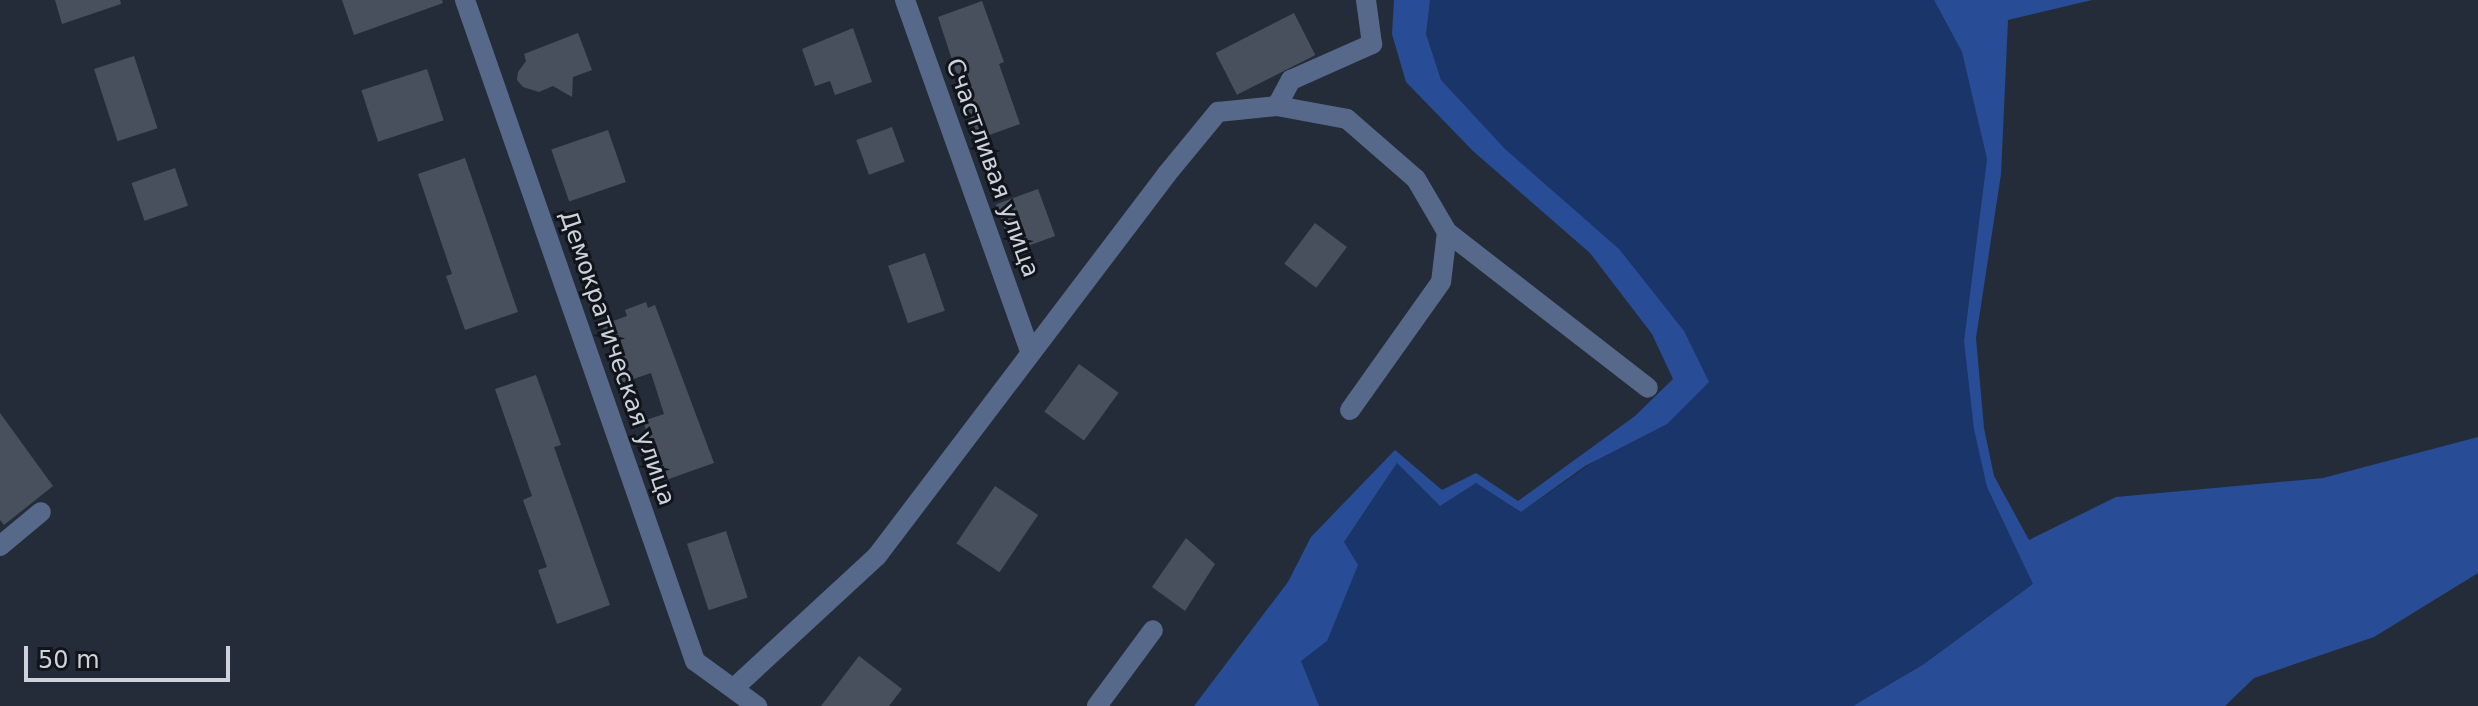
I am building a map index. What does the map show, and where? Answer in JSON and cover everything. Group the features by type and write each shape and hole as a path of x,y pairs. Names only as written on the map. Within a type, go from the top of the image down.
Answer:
{"street":[{"name":"Демократическая улица","path":"465,0 695,661 757,706"},
{"name":"Счастливая улица","path":"905,0 1030,352"},
{"path":"1277,106 1291,80 1372,44 1366,0"},
{"path":"734,688 877,556 1030,352 1218,112 1277,106 1347,119 1416,179 1447,232 1648,388"},
{"path":"1350,410 1441,282 1447,232"},
{"path":"0,546 41,512"},
{"path":"1097,706 1153,630"}],"shaded area":[{"path":"1394,0 1430,0 1426,34 1441,80 1505,149 1619,249 1684,331 1709,382 1667,424 1585,466 1521,512 1476,483 1440,506 1397,463 1344,542 1358,565 1327,641 1301,661 1319,706 1194,706 1288,582 1311,537 1395,450 1442,490 1476,473 1518,501 1635,416 1673,379 1652,334 1590,253 1473,151 1406,82 1392,34"},
{"path":"1430,0 1934,0 1962,52 1987,159 1964,341 1987,487 2034,584 1924,664 1853,706 1319,706 1300,661 1327,641 1344,542 1397,463 1440,506 1476,483 1521,512 1709,382 1441,80 1426,34"},
{"path":"1934,0 2092,0 2008,20 2001,174 1976,338 1984,428 1994,476 2029,540 2116,497 2323,478 2478,437 2478,573 2374,637 2254,678 2225,706 1853,706 1924,664 2033,584 1987,487 1974,429 1964,341 1987,159 1962,52"}],"building":[{"path":"55,0 120,0 121,4 62,24"},
{"path":"342,0 442,0 443,3 354,35"},
{"path":"982,1 1004,62 999,64 1020,124 978,139 938,17"},
{"path":"1294,13 1315,55 1237,95 1216,53"},
{"path":"853,28 872,82 835,95 830,81 815,86 802,49"},
{"path":"578,33 592,70 573,77 572,97 553,86 539,92 523,87 517,80 518,72 526,61 524,54"},
{"path":"134,56 157,128 118,141 94,69"},
{"path":"427,69 444,120 378,142 361,90"},
{"path":"892,127 905,162 869,175 856,140"},
{"path":"608,130 626,182 569,202 551,150"},
{"path":"465,158 518,312 465,330 446,276 452,274 418,174"},
{"path":"175,168 188,206 145,221 132,183"},
{"path":"1038,189 1055,236 1013,251 996,204"},
{"path":"1315,223 1347,247 1316,288 1284,264"},
{"path":"925,253 945,311 908,323 888,266"},
{"path":"646,302 648,308 655,305 714,463 663,481 643,421 664,414 651,373 622,383 602,325 627,316 625,310"},
{"path":"1079,364 1119,393 1084,441 1044,412"},
{"path":"536,375 561,445 554,447 610,605 557,624 538,570 547,567 523,500 532,496 495,389"},
{"path":"0,413 53,486 4,525 0,520"},
{"path":"995,486 1038,515 1000,572 956,543"},
{"path":"726,531 748,598 709,610 687,544"},
{"path":"1186,538 1215,564 1185,611 1152,587"},
{"path":"859,656 902,689 889,706 821,706"}]}
